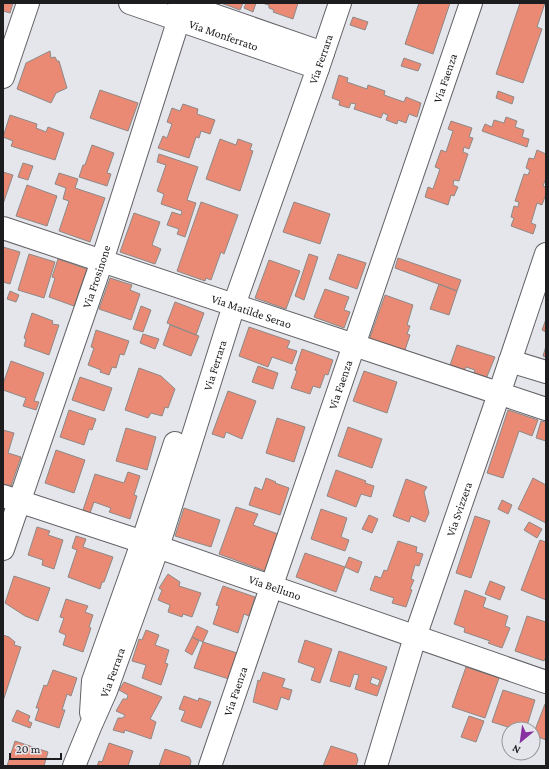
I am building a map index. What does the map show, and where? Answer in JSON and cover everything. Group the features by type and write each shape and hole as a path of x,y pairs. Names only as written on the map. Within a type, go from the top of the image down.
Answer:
{"street":[{"path":"3,77 28,3"},
{"name":"Via Monferrato","path":"130,3 182,8 314,58"},
{"name":"Via Ferrara","path":"314,58 324,3"},
{"name":"Via Ferrara","path":"74,766 90,727 93,681 150,545 228,303 314,58 340,3"},
{"name":"Via Faenza","path":"210,766 471,3"},
{"name":"Via Frosinone","path":"3,549 11,499 102,261 182,8"},
{"name":"Via Matilde Serao","path":"3,228 228,303 354,347 546,409"},
{"name":"Via Svizzera","path":"376,766 416,637 546,254"},
{"path":"510,361 546,372"},
{"name":"Via Belluno","path":"11,499 150,545 546,682"}],"building":[{"path":"3,3 13,3 10,13 3,11"},
{"path":"221,3 243,3 240,10"},
{"path":"246,3 256,3 253,12 244,8"},
{"path":"262,3 298,3 293,19 273,12 274,10 269,8 269,5"},
{"path":"419,3 450,3 433,54 405,44"},
{"path":"520,3 545,3 537,27 542,29 523,83 496,74"},
{"path":"353,17 368,22 365,30 350,25"},
{"path":"50,51 51,58 55,57 57,61 59,61 67,88 56,93 51,103 17,89 26,63"},
{"path":"404,58 421,64 418,71 401,66"},
{"path":"339,75 348,78 347,82 367,89 368,85 385,91 384,95 404,102 406,97 421,103 417,117 409,114 406,123 398,120 397,124 386,120 388,115 383,113 381,118 354,109 356,104 351,103 349,108 339,105 340,101 332,98"},
{"path":"100,90 138,103 128,131 90,118"},
{"path":"498,91 514,97 512,104 496,98"},
{"path":"183,104 198,109 197,114 215,120 210,134 201,131 199,138 196,137 189,158 158,148 163,136 167,138 172,124 167,122 172,108 180,111"},
{"path":"10,115 37,124 36,128 46,132 48,127 64,133 55,160 11,146 13,141 3,137"},
{"path":"506,117 517,121 515,127 524,130 522,137 529,139 527,147 482,131 485,124 492,127 494,120 504,123"},
{"path":"451,121 472,128 469,137 473,138 469,149 464,147 463,152 468,154 459,181 454,180 453,185 458,187 454,196 451,195 448,205 425,197 428,187 433,189 440,169 435,167 441,150 446,152 453,131 448,129"},
{"path":"220,139 236,145 238,139 252,144 250,150 253,151 240,191 206,179"},
{"path":"92,145 114,153 107,173 111,174 107,186 79,177"},
{"path":"537,150 546,154 546,178 543,186 546,187 546,194 542,205 537,203 531,223 536,225 533,234 511,226 514,218 511,217 514,206 518,207 519,202 515,201 524,174 528,175 530,170 526,168 529,158 534,159"},
{"path":"159,154 198,167 187,200 196,203 185,237 177,234 179,229 167,225 172,212 181,215 182,211 161,204 164,194 157,191 166,165 157,162"},
{"path":"23,163 33,166 28,180 18,177"},
{"path":"3,172 13,175 3,204"},
{"path":"59,173 78,179 75,188 105,198 90,242 59,231 69,201 63,199 66,188 55,184"},
{"path":"27,185 57,196 47,226 16,216"},
{"path":"201,202 238,215 224,254 221,252 211,280 206,278 205,281 177,271"},
{"path":"294,202 330,214 320,244 283,232"},
{"path":"134,213 160,222 152,245 161,249 155,264 120,252"},
{"path":"3,247 20,252 10,284 3,282"},
{"path":"29,254 55,262 44,298 18,290"},
{"path":"309,254 318,257 304,300 295,296"},
{"path":"338,254 366,263 357,289 329,279"},
{"path":"398,258 461,280 457,291 395,268"},
{"path":"58,259 87,269 74,306 49,297 55,278 52,277"},
{"path":"269,260 300,271 286,309 255,298"},
{"path":"110,278 132,285 130,290 140,294 131,320 99,309"},
{"path":"439,284 457,291 449,315 430,309"},
{"path":"325,289 349,297 344,310 350,312 344,328 314,317"},
{"path":"10,291 19,295 16,302 7,299"},
{"path":"385,295 413,305 407,325 410,326 407,334 410,335 404,353 369,340"},
{"path":"175,302 204,313 196,335 167,323"},
{"path":"141,306 151,310 143,332 133,329"},
{"path":"32,313 53,321 52,324 59,325 49,355 24,346 26,339 24,338"},
{"path":"546,319 546,332 542,330"},
{"path":"170,325 199,336 191,356 163,345"},
{"path":"249,327 290,341 287,348 297,351 292,364 272,357 268,367 239,356"},
{"path":"96,330 129,341 124,355 120,354 116,368 112,367 109,375 88,365 94,348 91,347"},
{"path":"143,334 159,339 155,349 140,343"},
{"path":"457,345 495,357 486,379 473,375 475,370 466,367 463,373 449,368"},
{"path":"546,346 546,357 543,356"},
{"path":"302,349 333,360 328,375 325,374 320,388 313,386 310,394 291,388"},
{"path":"11,361 44,373 34,401 39,402 36,410 23,406 26,398 3,390 3,384"},
{"path":"258,366 278,373 273,389 252,382"},
{"path":"139,368 161,376 175,389 168,408 165,407 162,416 151,413 148,418 125,410"},
{"path":"364,371 397,382 387,413 353,401"},
{"path":"80,377 112,388 104,411 72,400"},
{"path":"228,391 256,401 242,439 226,432 224,438 212,434"},
{"path":"69,410 96,419 92,430 89,429 84,445 60,437"},
{"path":"508,410 538,420 532,436 519,431 503,478 487,473"},
{"path":"277,418 305,427 294,462 266,453"},
{"path":"541,421 546,422 546,441 536,438"},
{"path":"348,427 382,439 372,468 338,456"},
{"path":"126,428 156,437 147,470 116,461"},
{"path":"3,430 14,433 8,453 21,457 11,486 3,484"},
{"path":"56,450 85,460 74,493 45,483"},
{"path":"336,470 366,481 365,483 374,486 371,497 361,494 356,507 327,496"},
{"path":"128,472 140,476 134,495 137,496 130,519 109,512 111,508 94,502 90,513 83,510 95,474 124,483"},
{"path":"266,478 289,488 280,515 249,505 255,487 262,490"},
{"path":"533,478 546,485 546,523 518,509"},
{"path":"406,479 427,487 424,492 429,513 425,522 411,516 409,522 393,516"},
{"path":"502,500 512,505 508,514 498,509"},
{"path":"236,507 258,514 253,525 278,534 265,571 219,554"},
{"path":"184,508 220,520 211,547 175,536"},
{"path":"321,509 347,518 341,537 349,540 345,551 311,539"},
{"path":"369,515 378,519 372,533 362,529"},
{"path":"475,516 490,521 471,578 456,573"},
{"path":"529,522 542,529 537,538 524,530"},
{"path":"37,527 50,531 48,535 63,540 54,569 42,565 43,560 28,555"},
{"path":"76,536 86,539 83,547 113,557 100,589 68,577 77,550 72,548"},
{"path":"540,540 546,542 546,600 521,590"},
{"path":"398,541 417,547 416,552 423,554 419,566 415,565 411,579 414,580 410,589 412,590 406,607 392,603 394,598 370,590 375,576 381,578 384,570 387,571"},
{"path":"305,553 345,567 336,592 296,577"},
{"path":"349,557 362,562 358,573 345,567"},
{"path":"168,574 180,582 179,586 201,593 192,617 183,614 182,617 168,612 170,605 158,600 162,590 159,588"},
{"path":"14,576 50,588 38,621 25,616 5,603"},
{"path":"490,581 505,587 500,600 485,594"},
{"path":"223,586 255,597 249,616 244,614 238,633 213,624 219,606 216,605"},
{"path":"465,590 486,598 483,607 508,616 505,626 510,628 502,648 488,643 490,641 464,632 465,628 454,624"},
{"path":"66,599 88,606 85,612 93,615 89,627 91,628 83,652 63,645 66,635 59,632 64,618 60,617"},
{"path":"527,616 546,622 546,656 544,661 515,651"},
{"path":"197,626 208,631 203,642 192,637"},
{"path":"146,630 159,635 155,645 169,650 165,663 168,664 161,685 142,678 146,665 132,661 139,639 142,640"},
{"path":"3,635 9,637 15,642 14,645 21,647 3,701"},
{"path":"192,637 199,641 192,655 185,651"},
{"path":"305,640 332,649 320,683 311,680 315,668 298,662"},
{"path":"203,642 237,653 229,679 194,668"},
{"path":"339,651 387,667 377,696 355,689 359,675 354,674 350,687 330,681","holes":["372,677 380,680 378,686 370,683"]},
{"path":"466,667 499,678 485,718 452,707"},
{"path":"53,670 77,678 71,696 67,694 62,710 65,710 59,728 35,720 39,708 36,708 44,685 47,686"},
{"path":"263,672 285,679 282,687 292,690 289,700 281,697 277,710 253,702 258,680 260,681"},
{"path":"124,682 162,697 150,719 156,722 151,739 125,730 124,733 113,730 118,718 123,718 125,715 116,711 123,699 127,699 128,695 119,690"},
{"path":"503,690 535,700 528,721 501,721 501,725 492,722"},
{"path":"184,696 198,701 199,698 211,702 201,728 181,721 185,711 179,709"},
{"path":"546,704 546,740 541,738 541,721 538,721"},
{"path":"17,710 30,716 28,721 32,723 30,728 12,721"},
{"path":"469,716 484,721 476,742 461,737"},
{"path":"15,741 48,752 44,766 7,766"},
{"path":"109,743 133,751 128,766 97,766 99,761 102,762"},
{"path":"331,746 356,754 358,760 356,766 323,766"},
{"path":"165,749 189,757 191,761 190,766 159,766"}]}
